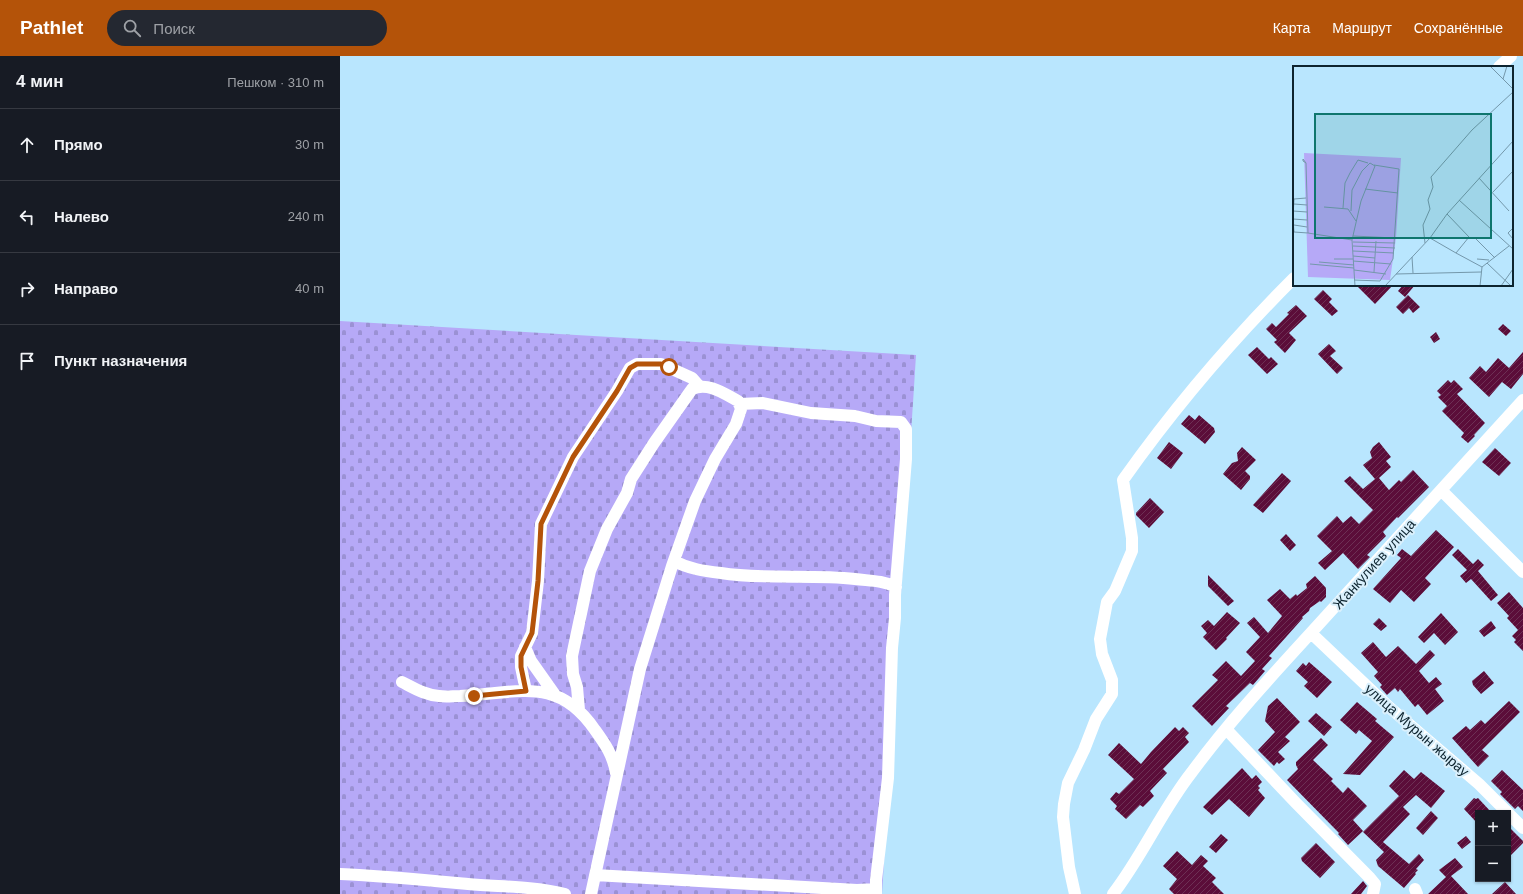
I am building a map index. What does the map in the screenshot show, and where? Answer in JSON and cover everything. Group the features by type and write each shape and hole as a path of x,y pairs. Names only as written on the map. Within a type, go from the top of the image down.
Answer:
{"street":[{"path":"1500,66 1511,56"},
{"path":"1075,894 1069,867 1064,825 1064,804 1068,783 1084,750 1096,719 1112,694 1112,680 1107,663 1102,654 1100,639 1107,602 1115,591 1132,551 1132,538 1123,480 1174,413 1213,366 1258,314 1293,279"},
{"path":"526,691 521,667 521,656 532,633 541,524 573,457 617,391 630,368 637,364 661,364 692,378 699,386"},
{"path":"579,710 578,687 573,674 572,656 590,571 607,529 627,493 631,479 692,389 699,386 709,386 738,401 741,409 736,424 714,459 695,502 674,560 640,669 591,894"},
{"name":"Жанкулиев улица","path":"1114,894 1134,866 1171,802 1191,772 1226,729 1267,680 1523,400"},
{"path":"595,875 750,889 857,890 876,892 888,778 896,588 907,437 904,426 901,422 896,421 876,421 855,416 811,413 764,403 739,404"},
{"path":"1441,490 1523,572"},
{"path":"674,560 686,567 729,574 756,577 842,578 885,582 896,588"},
{"name":"улица Мурын жырау","path":"1310,634 1389,707 1478,784 1523,828"},
{"path":"525,647 532,661 554,695"},
{"path":"402,682 426,694 440,697 474,696 526,691 541,691 554,695 574,706 589,720 606,745 614,761 617,778"},
{"path":"1226,729 1370,878 1374,884 1373,894"},
{"path":"340,874 384,876 549,890 565,894"}],"green space":[{"path":"340,321 916,355 882,894 340,894"}],"building":[{"path":"1357,286 1392,286 1375,304"},
{"path":"1402,286 1414,286 1405,297 1398,291"},
{"path":"1323,290 1332,299 1329,302 1338,311 1332,316 1314,299"},
{"path":"1408,295 1420,307 1413,313 1409,308 1403,314 1396,307"},
{"path":"1296,305 1307,316 1289,333 1296,340 1285,353 1274,342 1277,340 1266,329 1272,323 1276,327 1289,314 1287,313"},
{"path":"1503,324 1511,331 1506,336 1498,329"},
{"path":"1436,332 1440,339 1434,343 1430,337"},
{"path":"1329,344 1336,351 1330,356 1343,368 1337,374 1318,354"},
{"path":"1257,347 1269,359 1271,357 1278,364 1267,374 1248,355"},
{"path":"1523,352 1523,374 1511,389 1502,382 1489,397 1469,378 1480,366 1486,372 1498,358 1509,368"},
{"path":"1448,380 1451,383 1454,380 1463,389 1457,394 1485,423 1468,443 1461,437 1464,433 1442,411 1447,406 1438,397 1441,395 1437,391"},
{"path":"1189,415 1195,420 1199,415 1214,428 1215,432 1205,444 1181,424"},
{"path":"1169,442 1183,453 1171,469 1157,458"},
{"path":"1379,442 1391,457 1386,461 1391,467 1379,478 1389,490 1399,480 1401,482 1413,470 1429,487 1383,532 1386,536 1367,555 1370,557 1358,569 1343,553 1325,570 1318,563 1332,551 1317,536 1337,516 1343,523 1351,516 1359,524 1373,510 1344,481 1350,476 1363,489 1375,479 1363,465 1372,458 1370,452"},
{"path":"1242,447 1256,460 1245,471 1250,476 1250,479 1241,490 1223,474 1232,463 1238,461 1237,453"},
{"path":"1495,448 1511,463 1499,476 1482,462"},
{"path":"1282,473 1291,481 1263,513 1253,505"},
{"path":"1150,498 1164,512 1149,528 1136,515 1136,513"},
{"path":"1436,530 1454,547 1425,578 1431,584 1414,602 1401,590 1390,603 1373,589 1401,558 1397,555 1402,549 1411,556"},
{"path":"1286,534 1296,545 1290,551 1280,540"},
{"path":"1458,549 1473,564 1478,559 1484,565 1478,571 1498,595 1491,601 1471,579 1466,583 1460,576 1467,570 1452,555"},
{"path":"1208,575 1234,601 1228,606 1208,586"},
{"path":"1315,576 1326,588 1326,597 1321,602 1320,601 1310,608 1309,611 1302,617 1303,618 1269,656 1272,658 1262,669 1265,671 1253,685 1250,683 1226,706 1229,708 1212,726 1192,706 1218,680 1212,675 1226,661 1241,676 1255,661 1246,652 1260,637 1247,623 1254,617 1268,633 1282,616 1267,600 1280,589 1290,599 1296,594 1297,596 1307,588 1306,584"},
{"path":"1509,592 1523,608 1523,651 1514,642 1516,640 1512,636 1518,630 1507,618 1509,616 1497,603"},
{"path":"1227,612 1240,623 1216,650 1203,637 1207,633 1201,626 1208,620 1214,626"},
{"path":"1441,613 1458,632 1445,645 1434,633 1424,643 1418,637"},
{"path":"1379,618 1387,626 1381,631 1373,624"},
{"path":"1491,621 1496,628 1484,637 1479,631"},
{"path":"1373,642 1386,657 1398,646 1416,664 1430,650 1435,655 1419,671 1429,683 1436,677 1442,684 1435,689 1444,701 1427,715 1418,704 1415,707 1400,689 1398,692 1395,688 1387,695 1380,687 1382,685 1374,676 1378,672 1361,653"},
{"path":"1309,662 1332,682 1317,698 1304,686 1308,682 1296,671 1303,663 1306,666"},
{"path":"1484,671 1494,683 1481,694 1473,685 1472,681"},
{"path":"1277,698 1300,722 1285,737 1290,741 1278,752 1285,759 1279,764 1277,762 1274,766 1258,750 1275,732 1265,721 1268,706"},
{"path":"1509,701 1520,712 1482,750 1489,756 1478,767 1452,738 1466,726 1470,730 1481,720 1485,724"},
{"path":"1357,702 1377,719 1375,721 1394,737 1360,775 1343,774 1372,741 1359,730 1356,734 1340,720"},
{"path":"1316,713 1332,727 1324,736 1308,721"},
{"path":"1175,727 1179,731 1183,727 1189,733 1185,737 1189,742 1163,769 1167,773 1150,791 1154,796 1143,807 1140,805 1126,819 1115,809 1117,806 1110,799 1116,792 1119,794 1134,779 1108,755 1119,743 1141,764"},
{"path":"1321,738 1328,745 1313,760 1333,779 1331,781 1343,793 1348,787 1367,806 1353,820 1363,831 1348,845 1338,834 1339,833 1287,780 1298,769 1296,762"},
{"path":"1242,768 1252,779 1256,775 1262,782 1258,786 1260,788 1258,790 1265,798 1249,817 1229,799 1212,815 1203,807"},
{"path":"1404,770 1414,779 1421,772 1445,791 1431,808 1416,795 1403,807 1410,814 1383,842 1409,864 1419,854 1424,860 1416,869 1418,870 1415,873 1416,874 1404,888 1378,866 1376,860 1384,852 1363,832 1399,796 1389,786"},
{"path":"1502,770 1523,790 1523,811 1518,806 1515,809 1500,794 1502,792 1491,781"},
{"path":"1474,798 1478,798 1489,810 1475,810 1475,821 1464,809"},
{"path":"1431,811 1438,818 1423,835 1416,828"},
{"path":"1511,829 1523,841 1523,843 1511,855"},
{"path":"1221,834 1228,840 1216,853 1209,847"},
{"path":"1466,836 1471,842 1462,849 1457,843"},
{"path":"1316,843 1335,862 1320,878 1302,861 1301,858"},
{"path":"1177,851 1192,865 1201,855 1208,861 1203,866 1216,878 1212,882 1224,894 1174,894 1169,889 1177,879 1163,866"},
{"path":"1455,858 1463,867 1451,876 1468,894 1428,894 1446,877 1439,870"},
{"path":"1363,881 1367,886 1361,894 1351,894"},
{"path":"1505,882 1516,894 1492,894"}],"route":[{"path":"474,696 526,691 522,676 521,656 532,633 538,581 541,524 573,457 617,391 630,368 637,364 661,364 669,367"}]}
